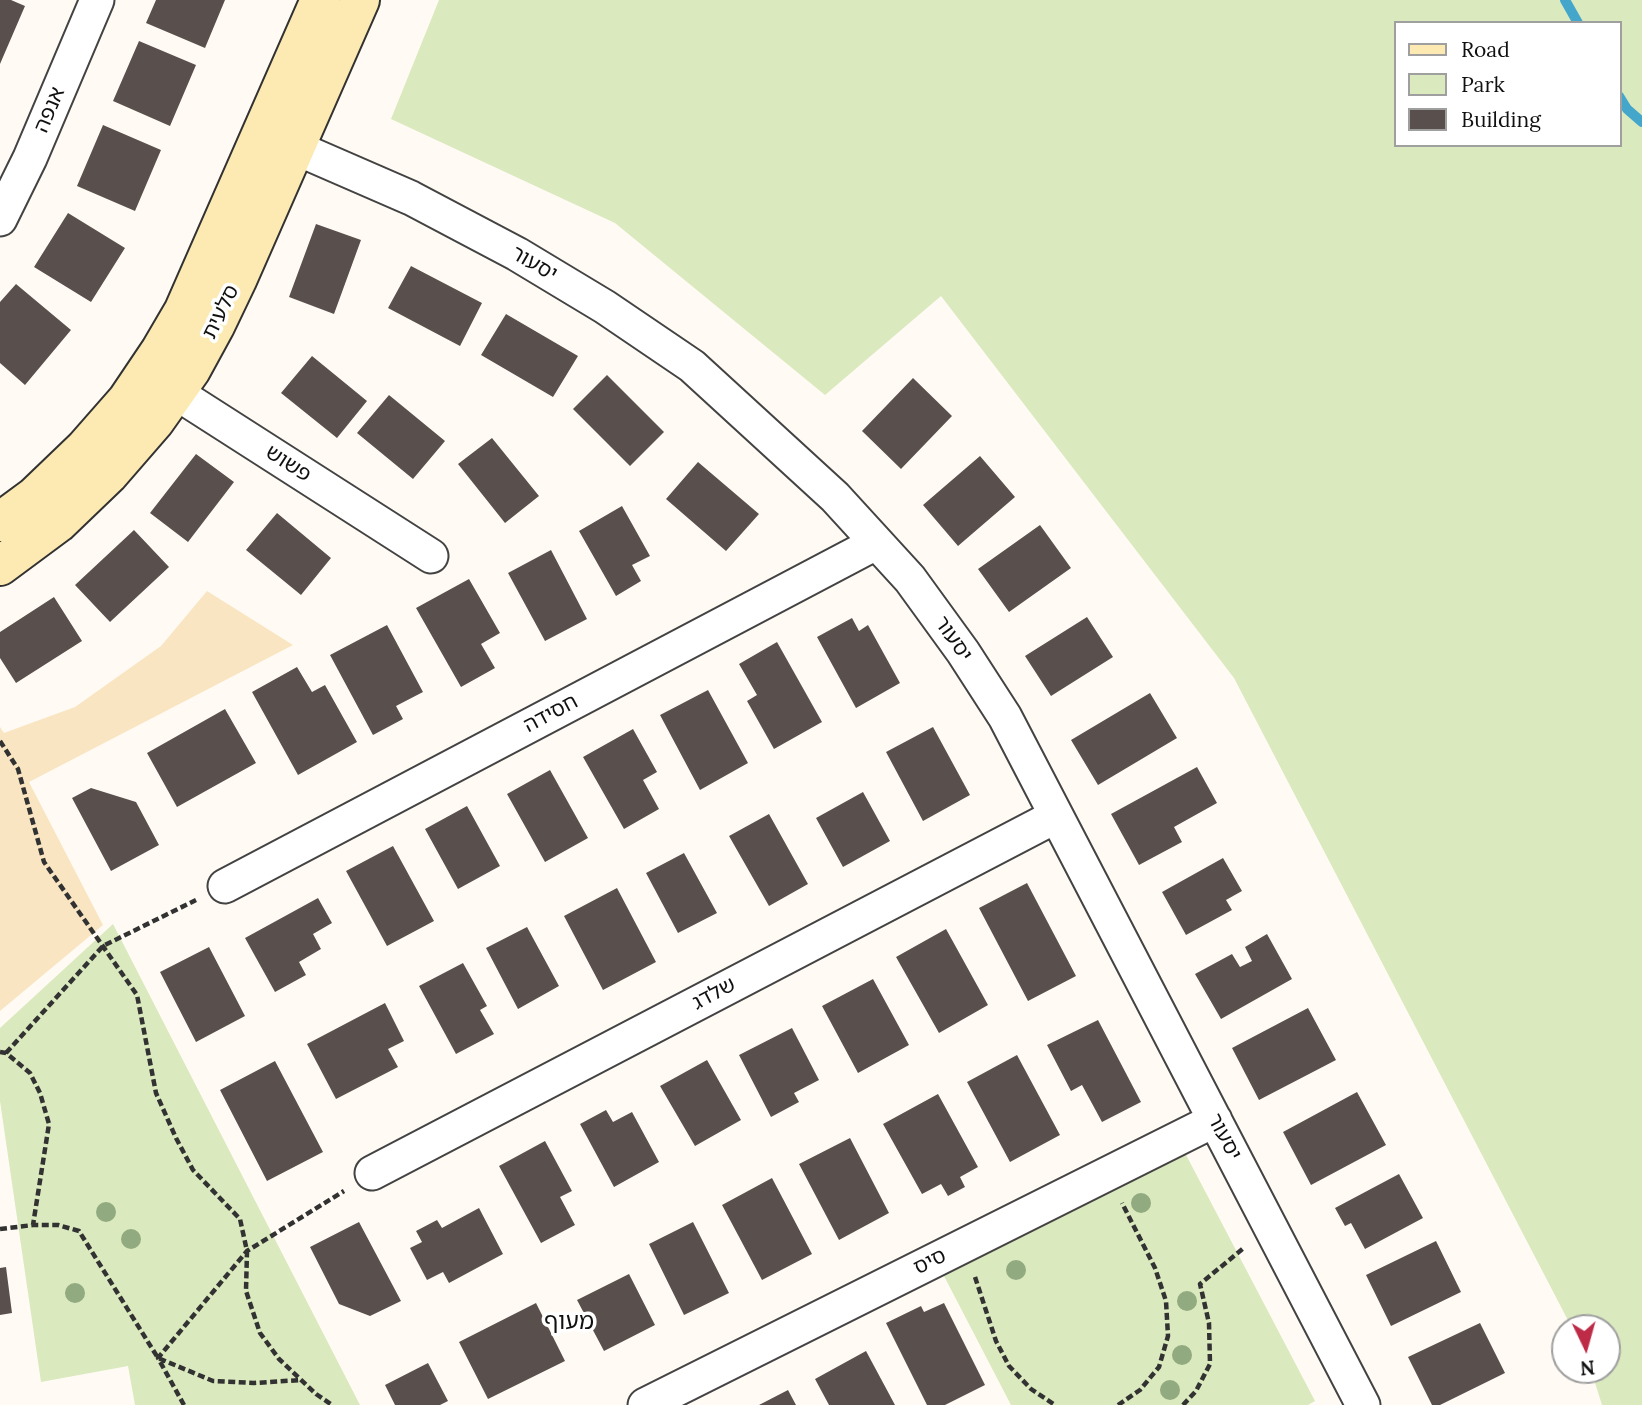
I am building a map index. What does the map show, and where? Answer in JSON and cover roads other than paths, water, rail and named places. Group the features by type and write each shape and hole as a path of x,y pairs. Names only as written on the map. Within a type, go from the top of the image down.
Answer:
{"street":[{"name":"אנפה","path":"0,219 30,158 96,0"},
{"name":"סלעית","path":"0,522 35,496 84,449 127,400 160,382 191,370 215,326 279,140 320,0"},
{"name":"סלעית","path":"279,140 360,0"},
{"name":"יסעור","path":"279,140 411,198 517,254 606,307 692,366 835,497 910,579 963,652 1005,717 1363,1405"},
{"name":"סלעית","path":"0,566 58,523 109,474 155,422 160,382"},
{"name":"פשוש","path":"160,382 431,556"},
{"name":"חסידה","path":"225,886 876,543"},
{"name":"שלדג","path":"372,1173 1056,816"},
{"name":"סיס","path":"645,1405 1215,1120"}],"waterway":[{"path":"1565,0 1577,21"},
{"path":"1621,99 1627,109 1642,122"}],"district":[{"name":"מעוף","path":"569,1322"}]}
